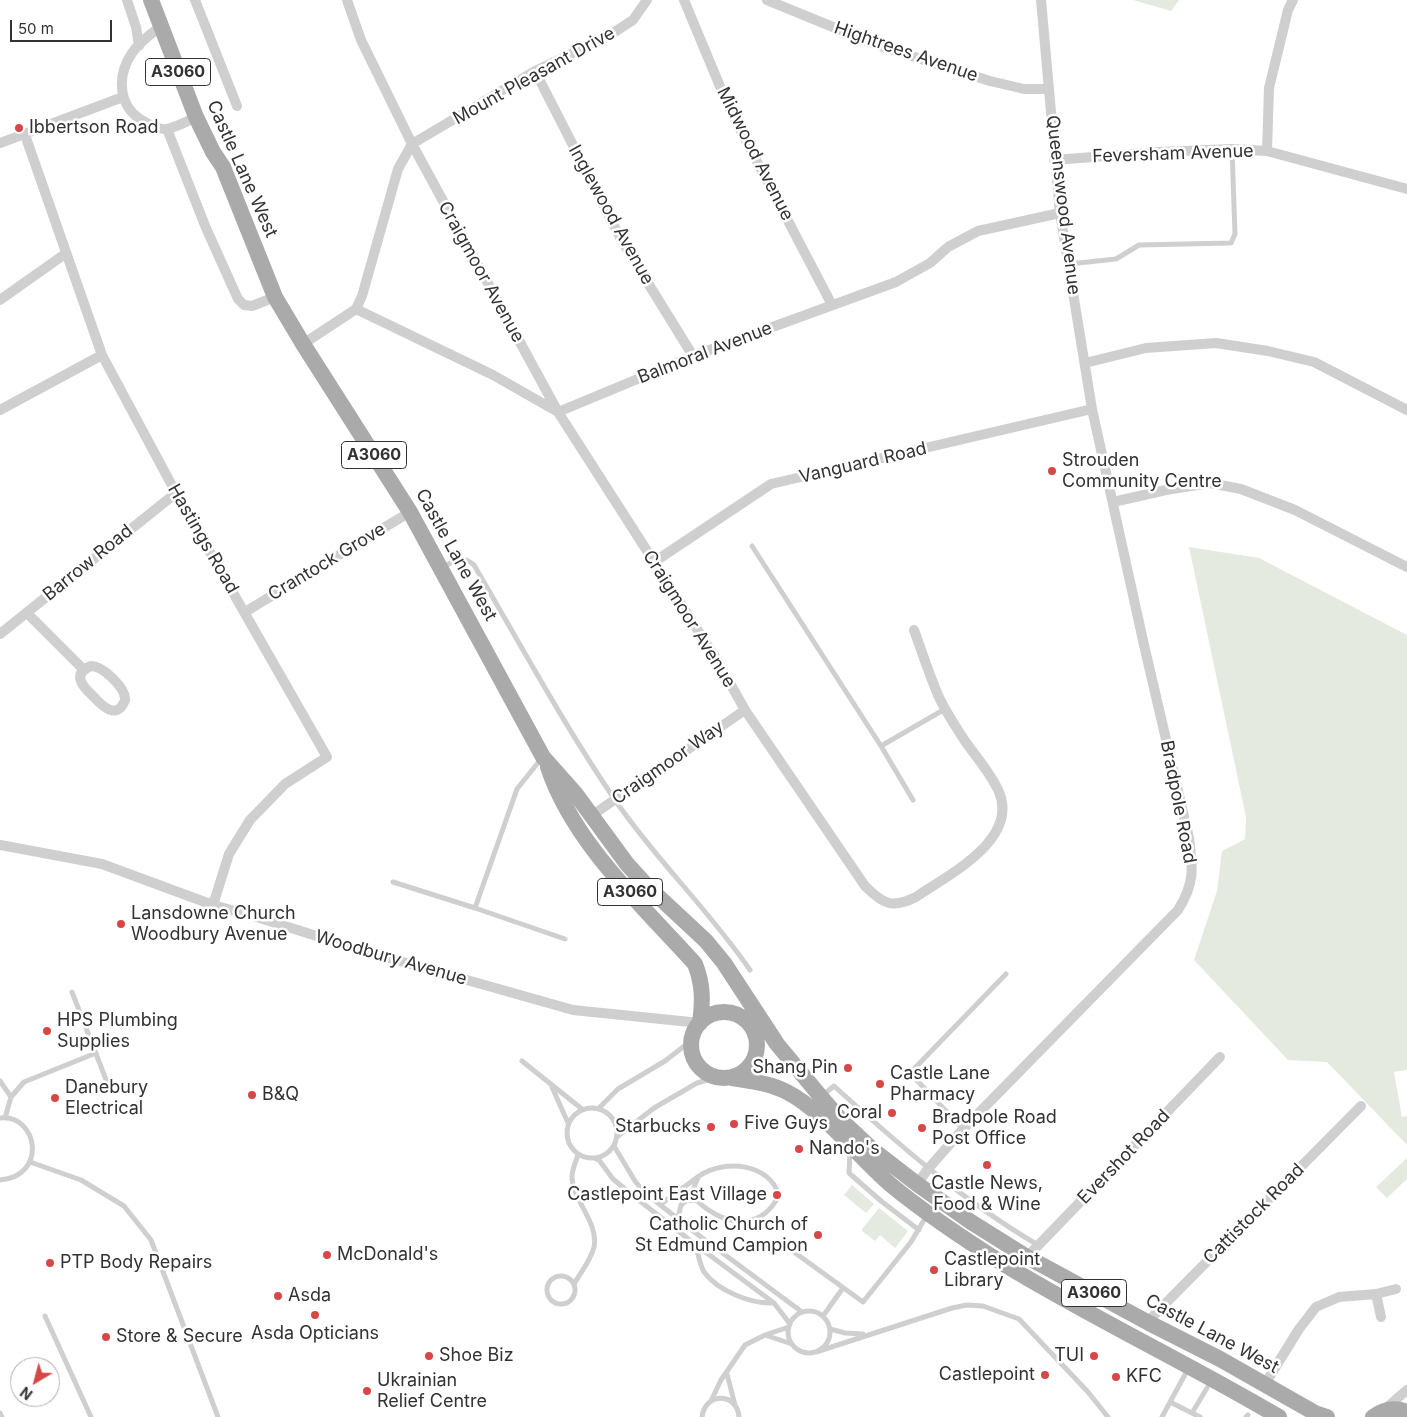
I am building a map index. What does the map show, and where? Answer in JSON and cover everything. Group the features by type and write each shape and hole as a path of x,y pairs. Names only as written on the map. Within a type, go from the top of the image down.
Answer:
{"main road":[{"name":"Castle Lane West","path":"151,0 196,117 213,152 223,167 275,297 410,512 442,568 545,759 555,789 576,825 593,849 696,964 702,989 700,1023"},
{"name":"Castle Lane West","path":"545,759 575,794 627,864 647,886 706,941 742,988 777,1044 821,1097 856,1135 917,1184 971,1222 1033,1251 1149,1323 1265,1384 1315,1413 1327,1417"},
{"path":"742,988 750,1027 757,1042 757,1052 754,1060 741,1074 724,1078 708,1074 694,1060 692,1040 700,1023 708,1017 718,1013 738,1015 750,1027"},
{"name":"Castle Lane West","path":"750,1027 777,1044"},
{"name":"A3060","path":"724,1078 768,1085 787,1092 808,1106 892,1185 929,1213 1001,1262 1037,1284 1190,1366 1279,1417"},
{"path":"1374,1415 1392,1409 1407,1412"}],"street":[{"path":"127,0 136,27 139,46"},
{"name":"Castle Lane West","path":"196,0 237,106"},
{"name":"Craigmoor Avenue","path":"347,0 361,40 412,144 558,412 717,660 746,710 865,886 876,897 887,904 907,902 973,858 996,832 1004,811 999,792 992,778 962,736 938,696 914,630"},
{"name":"Mount Pleasant Drive","path":"412,144 535,71 607,37 633,20 647,0"},
{"name":"Midwood Avenue","path":"684,0 729,108 832,305"},
{"name":"Hightrees Avenue","path":"767,0 877,45 990,81 1024,89 1049,89"},
{"name":"Queenswood Avenue","path":"1041,0 1060,213 1092,409"},
{"path":"1267,151 1269,88 1288,10 1293,0"},
{"path":"161,26 133,52 126,65 122,78 123,97 133,115 156,128 167,129 196,117"},
{"name":"Inglewood Avenue","path":"535,71 622,241 694,356"},
{"path":"0,143 123,97"},
{"path":"167,129 206,228 238,299 244,305 252,306 275,297"},
{"name":"Hastings Road","path":"25,135 65,254 102,355 176,492 327,757 285,784 250,820 229,854 213,905"},
{"path":"303,344 356,309 362,296 398,169 412,144"},
{"name":"Feversham Avenue","path":"1054,160 1159,152 1232,149 1267,151 1407,189"},
{"name":"Balmoral Avenue","path":"558,412 694,356 912,274 930,263 948,247 978,231 1060,213"},
{"path":"0,300 65,254"},
{"path":"356,309 493,375 558,412"},
{"path":"1085,363 1146,348 1224,344 1268,351 1314,362 1407,410"},
{"path":"0,410 102,355"},
{"name":"Bradpole Road","path":"917,1184 963,1129 1178,910 1188,894 1192,878 1189,838 1092,409"},
{"name":"Vanguard Road","path":"654,562 771,484 1092,409"},
{"path":"1113,502 1166,490 1210,483 1241,489 1295,510 1407,567"},
{"name":"Barrow Road","path":"0,634 176,492"},
{"name":"Crantock Grove","path":"245,612 410,512"},
{"path":"27,613 84,670"},
{"path":"91,666 100,668 124,690 126,700 124,705 115,710 106,709 102,706 83,686 80,679 84,670 91,666"},
{"name":"Craigmoor Way","path":"592,816 746,710"},
{"name":"Woodbury Avenue","path":"0,844 102,864 213,905 354,948 573,1010 700,1023"},
{"name":"Evershot Road","path":"1033,1251 1220,1056"},
{"name":"Cattistock Road","path":"1149,1323 1154,1315 1360,1106"},
{"path":"1265,1384 1300,1328 1316,1307 1339,1296 1376,1294 1396,1289"},
{"path":"1376,1294 1381,1317"},
{"path":"1374,1415 1407,1390"}],"lane":[{"path":"1068,264 1116,259 1139,245 1231,243 1235,234 1232,149"},
{"path":"752,546 881,746 913,800"},
{"path":"442,568 461,558 465,558 474,566 615,800 639,833 722,931 750,970"},
{"path":"881,746 946,708"},
{"path":"475,908 517,790 545,759"},
{"path":"393,882 565,939"},
{"path":"963,1129 910,1073 1006,974"},
{"path":"72,992 110,1090"},
{"path":"598,1108 618,1089 665,1061 692,1040"},
{"path":"0,1180 11,1179 23,1172 30,1162 33,1146 27,1131 18,1122 2,1118 11,1097 24,1082 96,1054"},
{"path":"522,1061 582,1109"},
{"path":"618,1136 654,1108 697,1083 724,1078"},
{"path":"0,1081 11,1097"},
{"path":"550,1084 568,1123"},
{"path":"821,1097 834,1086 928,1169 1033,1251"},
{"path":"598,1108 614,1119 617,1125 618,1136 614,1146 603,1157 596,1159 578,1155 568,1141 566,1132 568,1123 582,1109 598,1108"},
{"path":"614,1146 643,1191 693,1231 802,1312"},
{"path":"850,1147 849,1173 881,1201 919,1230"},
{"path":"574,1284 564,1276 554,1278 548,1286 548,1295 554,1302 561,1304 566,1303 574,1296 574,1284 590,1258 595,1245 586,1210 574,1189 572,1177 578,1155"},
{"path":"596,1159 631,1194 774,1303 790,1325"},
{"path":"30,1162 81,1180 124,1206 151,1240 218,1417"},
{"path":"661,1204 700,1176 719,1168 730,1166 747,1167 766,1175 776,1185 779,1195 774,1206 761,1217 746,1222 730,1221 712,1213 697,1201 694,1196 694,1190 700,1176"},
{"path":"678,1218 681,1205 688,1200 697,1201"},
{"path":"787,1247 863,1302 919,1230 929,1213"},
{"path":"696,1245 703,1271 719,1287 760,1304 774,1303"},
{"path":"823,1316 843,1288"},
{"path":"765,1336 792,1344 803,1352 816,1352 952,1308 967,1305 983,1306 1019,1319 1088,1392 1108,1417"},
{"path":"792,1344 788,1333 790,1325 797,1315 802,1312 813,1312 823,1316 830,1329 827,1343 816,1352"},
{"path":"45,1316 91,1417"},
{"path":"702,1417 705,1407 711,1401 718,1386 745,1345 790,1325"},
{"path":"830,1329 866,1335"},
{"path":"1162,1417 1190,1366"},
{"path":"727,1374 739,1417"},
{"path":"1192,1413 1207,1388"},
{"path":"711,1401 724,1398 736,1406"},
{"path":"1170,1402 1200,1417"},
{"path":"0,1413 2,1417"}],"shaded area":[{"path":"1133,0 1179,0 1171,11"},
{"path":"1189,547 1259,558 1407,635 1407,1070 1394,1072 1402,1117 1407,1116 1407,1145 1327,1062 1288,1060 1194,960 1217,891 1222,851 1245,839 1246,817"},
{"path":"1407,1158 1407,1179 1387,1198 1376,1187"},
{"path":"852,1185 874,1204 866,1213 844,1195"},
{"path":"879,1208 908,1231 895,1248 880,1235 875,1241 862,1231"}],"place":[{"name":"Ibbertson Road","path":"19,128"},
{"name":"Strouden Community Centre","path":"1052,471"},
{"name":"Lansdowne Church Woodbury Avenue","path":"121,924"},
{"name":"HPS Plumbing Supplies","path":"47,1031"},
{"name":"Shang Pin","path":"848,1068"},
{"name":"Castle Lane Pharmacy","path":"880,1084"},
{"name":"B&Q","path":"252,1095"},
{"name":"Danebury Electrical","path":"55,1098"},
{"name":"Coral","path":"892,1113"},
{"name":"Five Guys","path":"734,1124"},
{"name":"Starbucks","path":"711,1127"},
{"name":"Bradpole Road Post Office","path":"922,1128"},
{"name":"Nando's","path":"799,1149"},
{"name":"Castle News, Food & Wine","path":"987,1165"},
{"name":"Castlepoint East Village","path":"777,1195"},
{"name":"Catholic Church of St Edmund Campion","path":"818,1235"},
{"name":"McDonald's","path":"327,1255"},
{"name":"PTP Body Repairs","path":"50,1263"},
{"name":"Castlepoint Library","path":"934,1270"},
{"name":"Asda","path":"278,1296"},
{"name":"Asda Opticians","path":"315,1315"},
{"name":"Store & Secure","path":"106,1337"},
{"name":"Shoe Biz","path":"429,1356"},
{"name":"TUI","path":"1094,1356"},
{"name":"Castlepoint","path":"1045,1375"},
{"name":"KFC","path":"1116,1377"},
{"name":"Ukrainian Relief Centre","path":"367,1391"}]}
